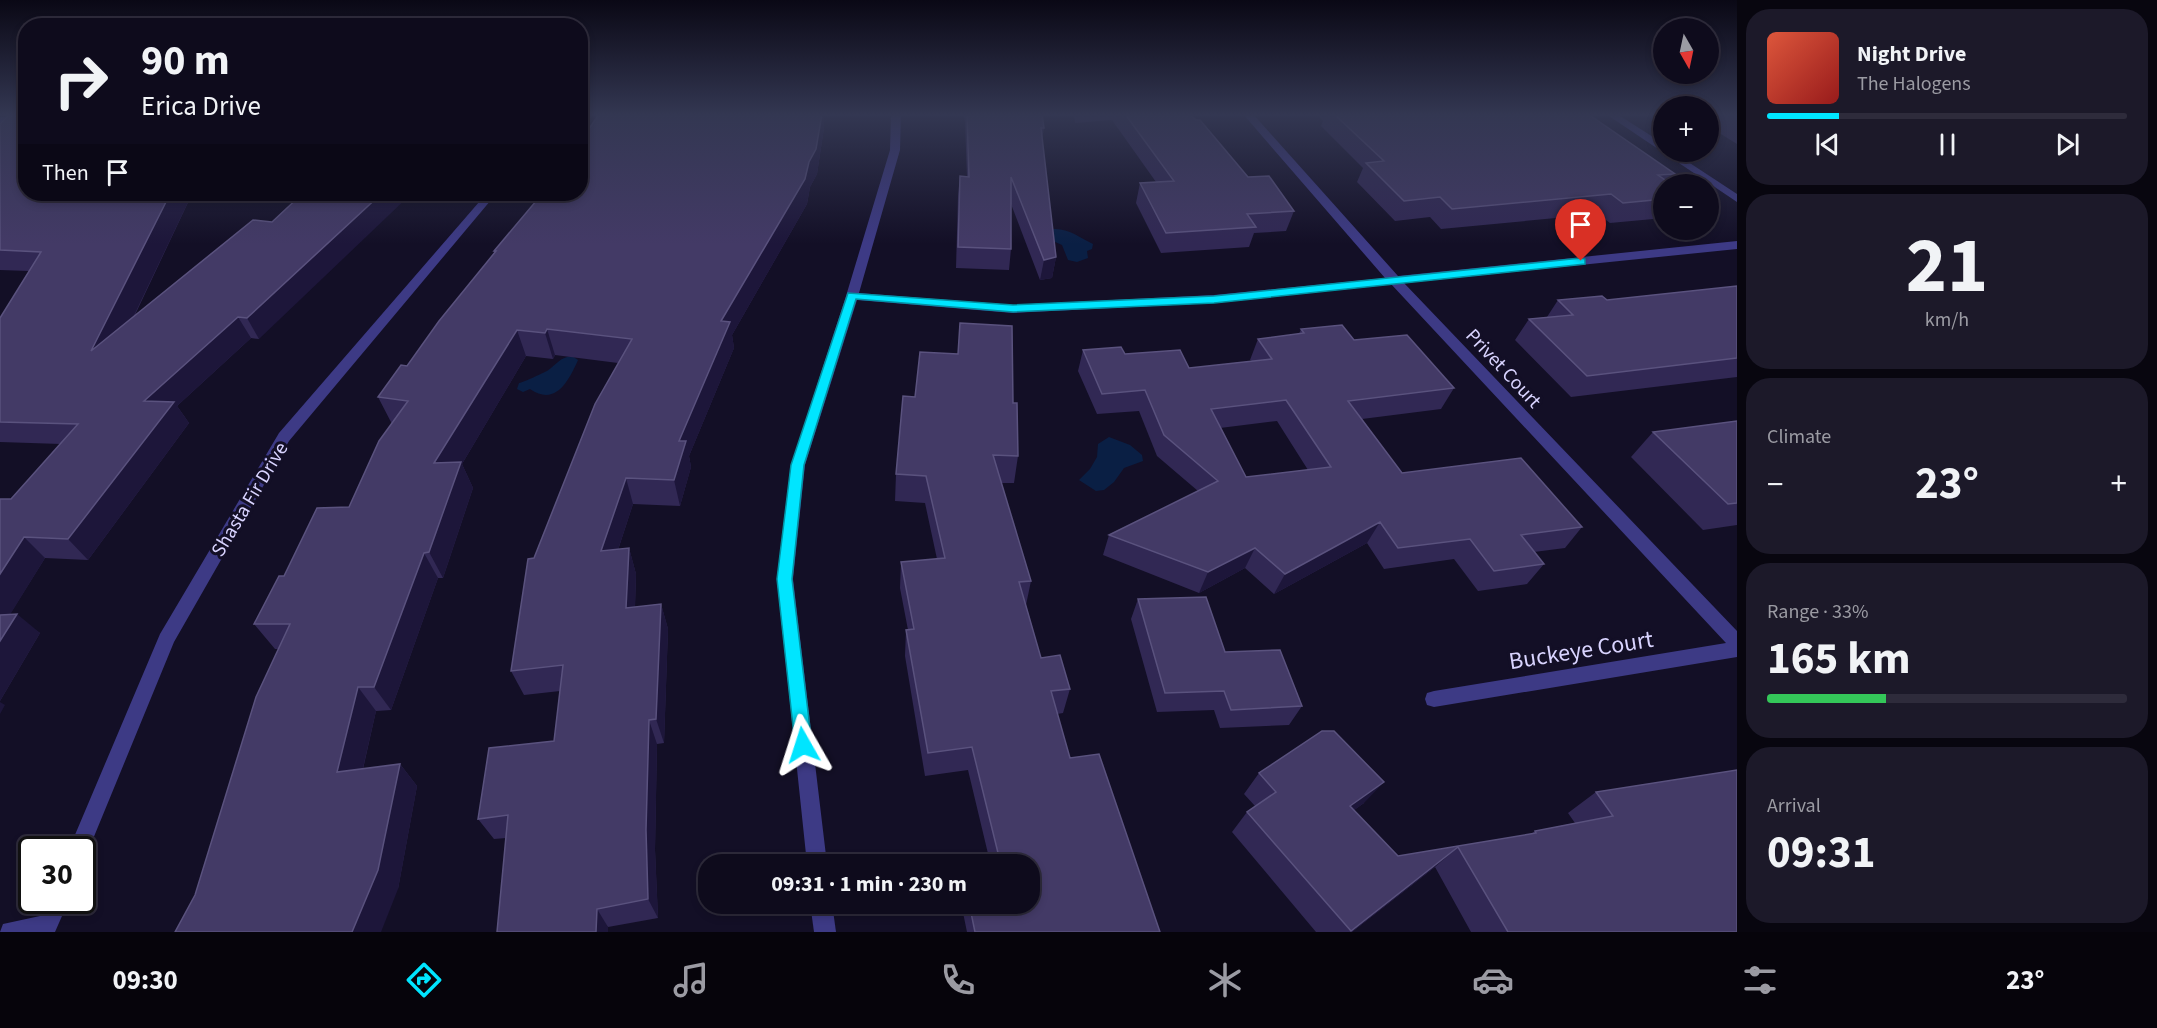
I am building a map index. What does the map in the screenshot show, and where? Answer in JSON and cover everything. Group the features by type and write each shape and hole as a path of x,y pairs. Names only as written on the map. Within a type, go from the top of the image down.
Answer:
{"street":[{"path":"816,854 784,579 798,465 852,296 893,157"},
{"name":"Privet Court","path":"1286,157 1395,281 1737,643"},
{"path":"1683,162 1737,199"},
{"name":"Shasta Fir Drive","path":"84,836 166,639 284,437 485,201"},
{"path":"852,296 1013,309 1214,299 1737,245"},
{"name":"Buckeye Court","path":"1434,699 1737,649"},
{"path":"11,932 47,926 52,914"},
{"path":"823,914 825,932"}],"water":[{"path":"1053,229 1069,231 1093,244 1092,249 1087,251 1088,258 1077,262 1068,260 1062,245 1053,241 1047,232"},
{"path":"572,356 578,360 566,383 554,393 547,395 530,389 523,392 517,389 519,383 547,371 561,360"},
{"path":"1109,437 1130,445 1142,455 1143,461 1124,468 1114,482 1104,490 1096,491 1079,480 1090,469 1097,457 1098,444"}],"building":[{"path":"0,157 18,157 18,201 166,201 91,351 253,220 272,222 294,201 373,201 247,318 238,317 144,401 174,402 68,539 24,537 0,574 0,499 11,499 78,424 0,422 0,318 41,252 0,250"},
{"path":"588,157 811,157 805,179 721,321 730,322 679,441 686,441 674,480 626,478 601,551 629,548 626,608 661,604 656,719 649,720 646,830 648,899 597,909 596,932 497,932 508,815 478,819 489,748 554,741 563,665 511,671 528,559 534,558 595,404 632,339 547,329 545,333 517,330 434,463 461,462 429,552 424,553 374,687 358,687 337,772 400,764 378,870 352,932 175,932 195,895 256,697 290,624 254,624 279,576 284,576 317,508 349,507 379,441 408,401 378,397 401,365 407,366 439,321 496,251 494,251 536,201 588,201"},
{"path":"968,157 1044,157 1056,257 1044,260 1011,177 1011,249 958,247 960,176 969,177"},
{"path":"1157,157 1232,157 1248,177 1269,176 1294,211 1247,214 1256,227 1166,233 1140,183 1174,181"},
{"path":"1380,157 1651,157 1653,162 1658,162 1675,174 1653,174 1653,200 1623,203 1611,194 1452,209 1440,197 1404,201 1366,163 1384,161"},
{"path":"1737,286 1737,358 1587,376 1529,319 1573,315 1558,300 1602,296 1607,300"},
{"path":"960,323 1012,326 1013,403 1017,403 1018,456 993,455 1031,581 1019,582 1041,658 1060,655 1070,689 1051,691 1070,758 1099,754 1160,932 975,932 971,914 1040,914 1040,854 998,854 972,747 928,753 906,630 914,629 901,562 945,558 926,476 896,474 903,396 915,397 920,352 958,354"},
{"path":"1342,325 1354,340 1407,335 1454,388 1348,401 1402,473 1521,458 1582,527 1521,535 1544,564 1494,571 1470,539 1398,548 1380,522 1285,574 1255,548 1208,572 1109,535 1218,481 1164,435 1145,390 1102,394 1083,350 1121,347 1125,354 1180,350 1189,368 1272,359 1258,339 1304,333 1301,329","holes":["1286,400 1331,467 1246,477 1211,409"]},
{"path":"1737,421 1737,503 1728,504 1653,432"},
{"path":"1206,597 1225,652 1280,650 1302,706 1231,710 1224,691 1165,693 1138,599"},
{"path":"17,614 0,641 0,615"},
{"path":"1322,731 1334,731 1384,782 1350,806 1398,856 1536,833 1535,831 1613,816 1596,792 1737,770 1737,932 1508,932 1458,847 1351,931 1247,812 1276,792 1259,773"}],"route":[{"path":"803,745 784,579 798,465 852,296 1013,309 1214,299 1581,261"}]}
